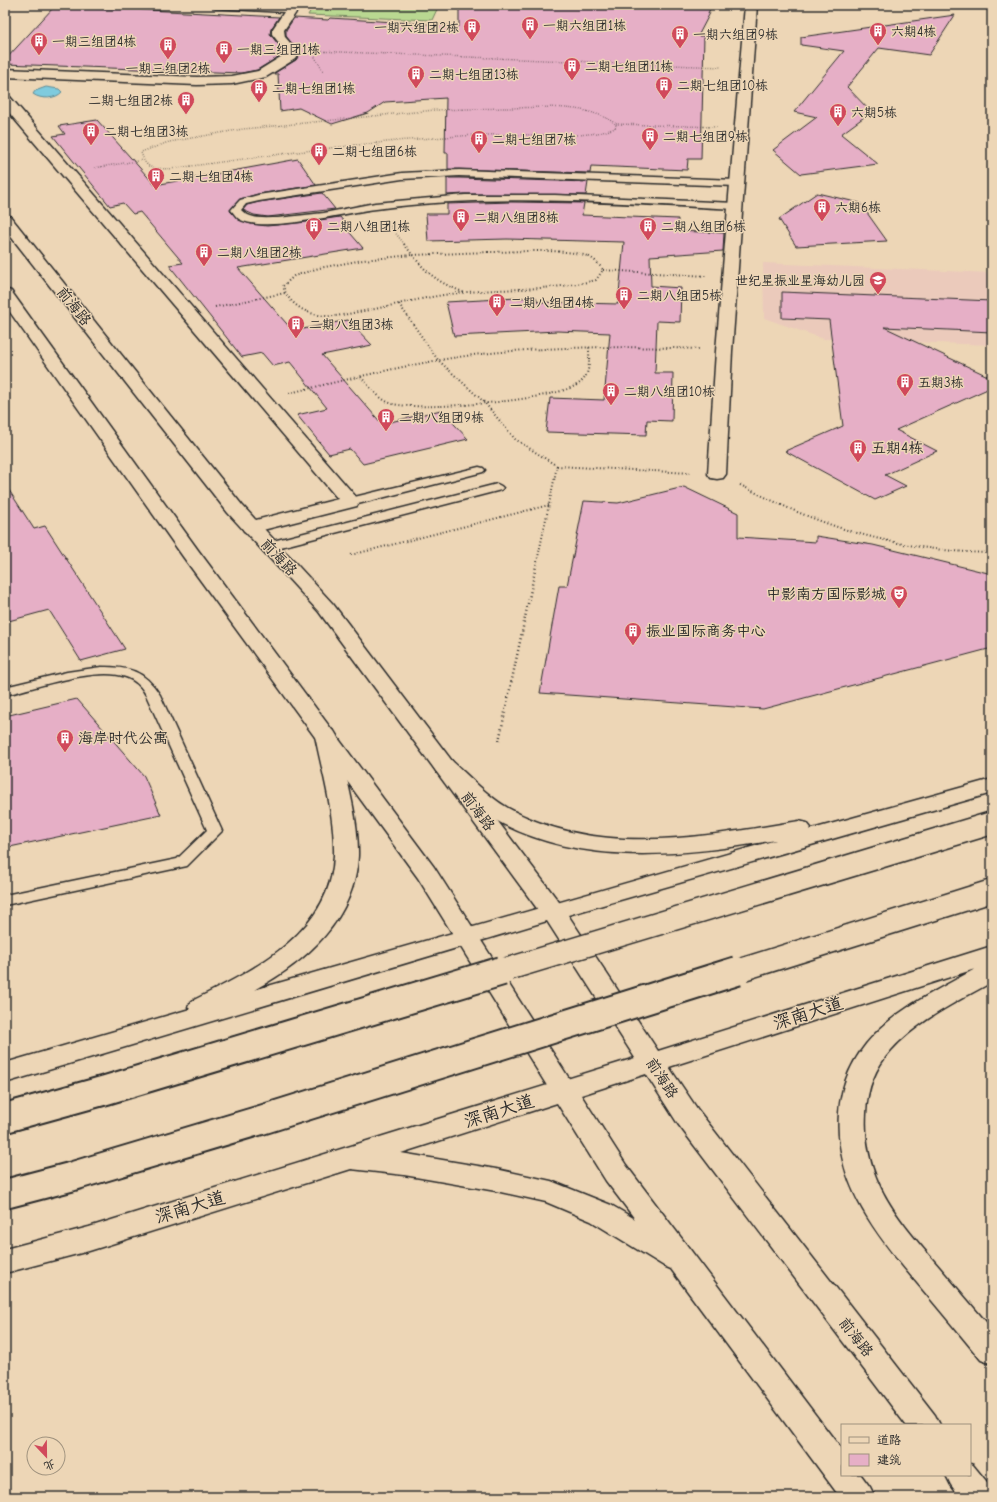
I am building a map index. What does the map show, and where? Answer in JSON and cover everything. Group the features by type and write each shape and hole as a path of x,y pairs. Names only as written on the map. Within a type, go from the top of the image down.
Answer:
{"main road":[{"path":"215,5 294,7"},
{"path":"717,474 724,351 751,5"},
{"path":"5,87 8,73 197,81 232,80 254,77 291,56 293,53 292,50 280,40 278,30 294,7"},
{"path":"5,100 350,502 251,527"},
{"name":"前海路","path":"5,219 251,527 326,608 553,912 688,1117 923,1424"},
{"path":"5,294 191,554 426,873 616,1173 841,1474"},
{"path":"72,1054 202,1007 271,968 304,944 325,919 337,901 344,880 346,857 340,805 326,736"},
{"path":"444,766 498,813 536,832 579,843 627,848 668,848 735,839 925,804 992,780"},
{"path":"5,1073 553,912 992,786"},
{"path":"5,1118 114,1087 992,823"},
{"path":"5,1194 70,1177 261,1120 992,891"},
{"name":"深南大道","path":"5,1261 89,1239 345,1160 992,954"},
{"path":"992,972 914,1018 882,1042 863,1067 852,1098 852,1127 856,1165 876,1210 906,1249 992,1351"},
{"path":"345,1160 404,1164 496,1180 551,1192 601,1213 684,1264"},
{"path":"843,1476 859,1497"},
{"path":"963,1476 980,1497"}],"lane":[{"path":"735,206 521,196 455,198 374,206 270,222 247,220 241,217 236,210 244,202 258,198 402,176 459,173 738,183"},
{"path":"350,502 479,470"},
{"path":"269,546 497,488"},
{"path":"5,691 97,671 128,673 139,678 153,695 215,831 182,863 5,900"}],"path":[{"path":"324,74 311,50 746,68"},
{"path":"616,124 615,128 608,131 576,135 463,136 419,139 333,147 169,169 151,168 144,163 141,152 169,142 243,129 435,110 560,108 603,116 616,124 742,128"},
{"path":"67,172 143,160"},
{"path":"374,206 425,271 443,284 463,292"},
{"path":"560,252 587,256 599,264 603,270 596,280 577,286 528,290 463,292 399,304 372,311 322,315 304,310 288,300 283,286 294,276 319,268 363,260 412,255 560,252"},
{"path":"603,270 730,277"},
{"path":"187,312 285,293"},
{"path":"399,304 438,360 484,402 515,439 557,466 717,474 820,521 850,530 886,540 939,550 992,554"},
{"path":"262,399 438,360 514,350 589,347 648,347 724,351"},
{"path":"361,377 378,396 394,405 416,406 484,402 558,392 579,384 589,370 589,347"},
{"path":"498,741 550,505 557,466"},
{"path":"351,556 550,505"}],"shaded area":[{"name":"世纪星振业星海幼儿园","path":"763,263 992,273 992,345 824,339 764,318"}],"green space":[{"path":"314,5 439,5 432,20 308,15"}],"water":[{"path":"46,87 59,89 62,92 56,96 48,98 33,94 35,91"}],"building":[{"path":"459,5 712,5 708,13 710,13 698,36 704,36 701,159 688,159 687,170 591,166 590,173 448,169 448,153 445,153 446,98 385,102 368,113 332,124 299,108 280,111 278,74 273,74 296,60 300,54 286,36 286,30 294,18 328,20 330,18 459,26"},
{"path":"53,8 130,9 279,17 271,29 270,34 285,53 257,70 241,73 5,64 5,60"},
{"path":"955,15 929,55 879,48 847,87 871,112 841,134 878,164 801,174 773,150 817,117 794,112 844,51 801,45 801,37"},
{"path":"97,120 155,185 298,159 316,185 258,194 240,199 230,211 239,220 251,224 267,226 340,217 348,227 345,227 363,248 238,268 293,331 348,320 372,345 322,355 382,424 441,410 468,439 363,464 350,449 329,454 297,415 327,408 290,362 273,366 262,353 242,357 169,265 183,263 140,212 133,214 123,203 110,206 53,136 65,134 59,126"},
{"path":"447,178 588,182 586,195 447,195"},
{"path":"322,193 335,209 268,217 254,215 243,210 247,205 259,202"},
{"name":"六期6栋","path":"817,193 860,203 887,241 796,246 779,219"},
{"path":"511,202 584,203 582,215 678,219 677,231 724,233 723,251 650,256 651,286 681,288 680,322 657,321 655,373 673,373 672,421 647,420 646,435 546,432 550,398 604,400 610,333 557,331 454,336 446,302 536,297 538,302 618,304 624,242 507,239 428,241 426,214 447,214 447,204"},
{"path":"782,292 992,301 992,332 884,327 992,378 992,387 896,430 937,451 885,475 906,486 875,500 785,451 843,426 829,320 782,318"},
{"path":"5,484 34,529 45,526 125,649 81,661 49,610 5,622"},
{"path":"684,487 738,513 738,537 816,542 816,536 873,545 992,574 992,648 763,709 540,693 559,586 567,586 584,501 618,503"},
{"name":"海岸时代公寓","path":"77,699 144,776 161,815 5,848 5,716"}],"place":[{"name":"一期六组团1栋","path":"530,40"},
{"name":"一期六组团2栋","path":"472,42"},
{"name":"六期4栋","path":"878,46"},
{"name":"一期六组团9栋","path":"680,49"},
{"name":"一期三组团4栋","path":"39,56"},
{"name":"一期三组团2栋","path":"168,60"},
{"name":"一期三组团1栋","path":"224,64"},
{"name":"二期七组团11栋","path":"572,81"},
{"name":"二期七组团13栋","path":"416,89"},
{"name":"二期七组团10栋","path":"664,100"},
{"name":"二期七组团1栋","path":"259,103"},
{"name":"二期七组团2栋","path":"186,115"},
{"name":"六期5栋","path":"838,127"},
{"name":"二期七组团3栋","path":"91,146"},
{"name":"二期七组团9栋","path":"650,151"},
{"name":"二期七组团7栋","path":"479,154"},
{"name":"二期七组团6栋","path":"319,166"},
{"name":"二期七组团4栋","path":"156,191"},
{"name":"六期6栋","path":"822,222"},
{"name":"二期八组团8栋","path":"461,232"},
{"name":"二期八组团1栋","path":"314,241"},
{"name":"二期八组团6栋","path":"648,241"},
{"name":"二期八组团2栋","path":"204,267"},
{"name":"世纪星振业星海幼儿园","path":"878,295"},
{"name":"二期八组团5栋","path":"624,310"},
{"name":"二期八组团4栋","path":"497,317"},
{"name":"二期八组团3栋","path":"296,339"},
{"name":"五期3栋","path":"905,397"},
{"name":"二期八组团10栋","path":"611,406"},
{"name":"二期八组团9栋","path":"386,432"},
{"name":"五期4栋","path":"858,463"},
{"name":"中影南方国际影城","path":"899,609"},
{"name":"振业国际商务中心","path":"633,646"},
{"name":"海岸时代公寓","path":"65,753"}]}
